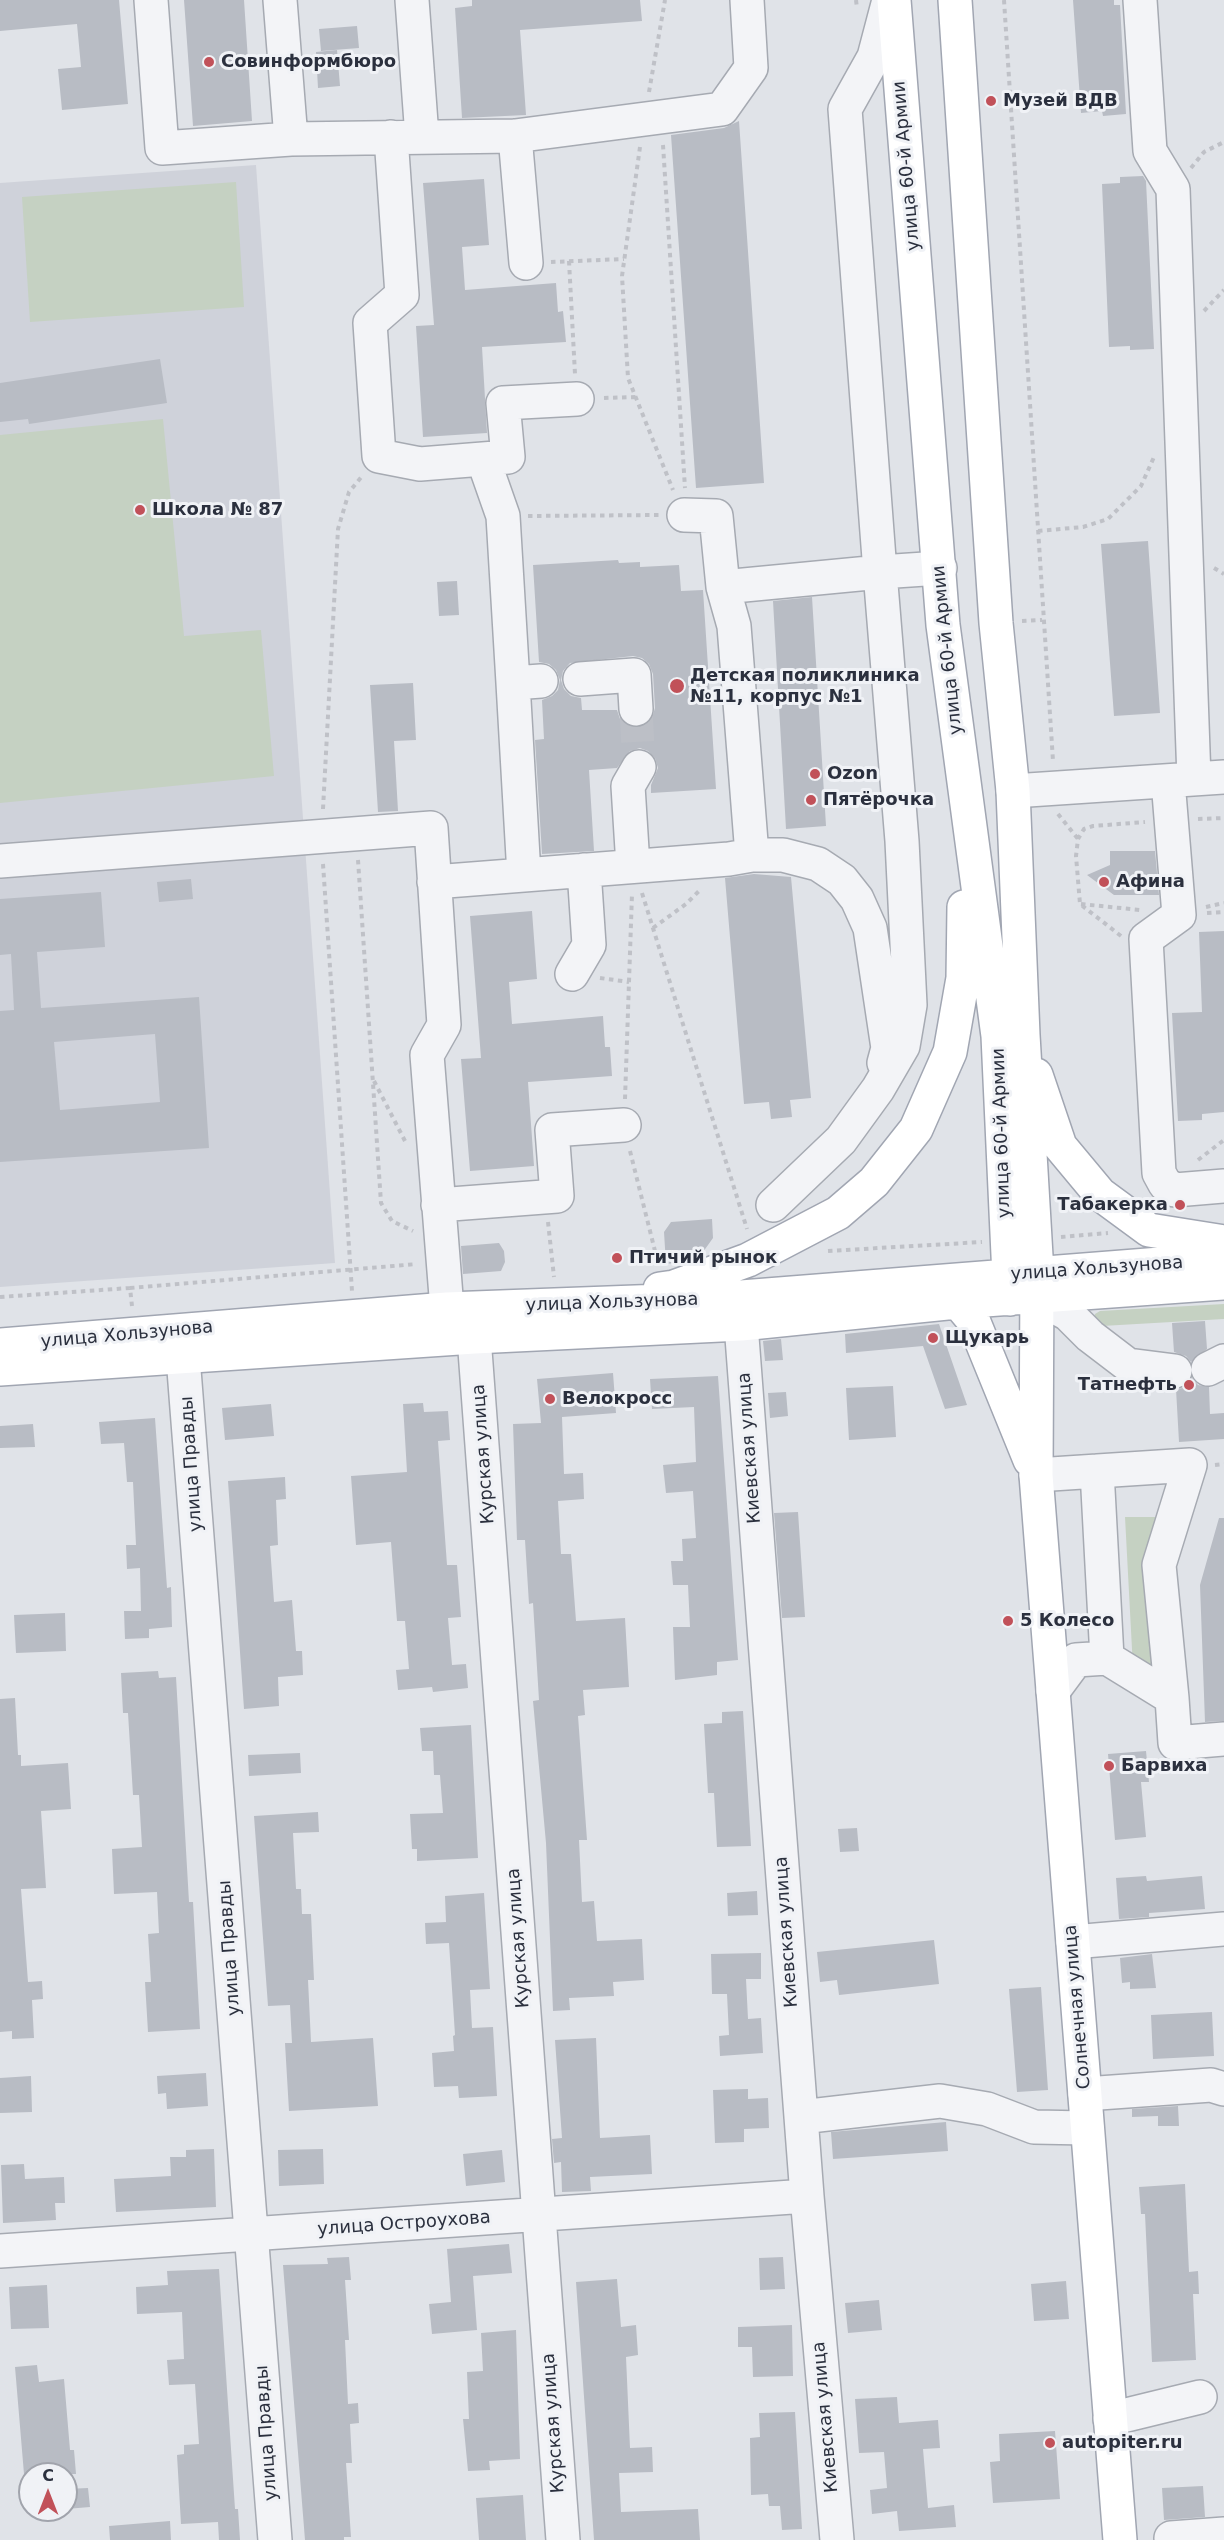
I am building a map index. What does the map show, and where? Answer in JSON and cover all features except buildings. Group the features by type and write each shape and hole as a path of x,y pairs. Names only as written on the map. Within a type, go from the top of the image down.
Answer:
{"main road":[{"name":"улица 60-й Армии","path":"894,0 943,625 998,1036 1021,1240"},
{"name":"улица 60-й Армии","path":"955,0 992,564 1025,790 1021,1240 1023,1286"},
{"path":"940,568 992,564"},
{"path":"556,1296 674,1287 748,1260 800,1233 838,1213 874,1182 915,1129 950,1052 963,978 965,800"},
{"path":"1023,1035 1060,1146 1100,1194 1149,1230 1224,1242"},
{"name":"улица Хользунова","path":"1023,1286 1224,1259"},
{"name":"улица Хользунова","path":"0,1345 447,1310 556,1296 716,1299 949,1291 1023,1286 1224,1283"},
{"name":"Солнечная улица","path":"1023,1286 1120,2540"},
{"name":"улица Хользунова","path":"0,1369 474,1337 741,1324 949,1291"},
{"name":"Солнечная улица","path":"949,1291 973,1320 1036,1475"}],"street":[{"path":"151,0 162,148 291,139 515,136 722,109 752,68 747,0"},
{"path":"280,0 291,139"},
{"path":"412,0 402,295 370,323 379,456 420,464 508,457 503,403 577,399"},
{"path":"773,1205 840,1140 878,1089 903,1046 910,1005 902,841 845,109 874,57 889,0"},
{"path":"1140,0 1150,151 1173,189 1195,779 1171,820 1179,915 1146,939 1159,1173 1165,1184 1175,1190 1224,1186"},
{"path":"515,136 526,263"},
{"path":"483,459 502,516 527,682 524,875"},
{"path":"684,515 716,516 723,587 734,626 741,857"},
{"path":"723,587 940,568"},
{"path":"580,679 634,675 636,709"},
{"path":"633,866 628,786 639,767"},
{"path":"1025,790 1195,779"},
{"path":"0,861 431,828 444,1025 427,1055 447,1310"},
{"path":"434,882 783,855 818,864 842,880 858,899 870,928 888,1048 878,1089"},
{"path":"572,974 589,945 584,870"},
{"path":"440,1234 546,1197 557,1196 552,1130 624,1125"},
{"path":"1023,1286 1068,1314 1090,1336 1128,1365 1175,1371"},
{"name":"Киевская улица","path":"741,1324 807,2196 837,2540"},
{"name":"Курская улица","path":"474,1337 563,2540"},
{"name":"улица Правды","path":"183,1357 275,2540"},
{"path":"1036,1475 1190,1465 1159,1565 1175,1743 1224,1739"},
{"path":"1097,1471 1107,1658"},
{"path":"1053,1691 1076,1660 1107,1658 1172,1698"},
{"path":"1073,1942 1224,1929"},
{"path":"1085,2094 1211,2085 1224,2089"},
{"path":"801,2117 940,2101 987,2109 1034,2127 1088,2128"},
{"name":"улица Остроухова","path":"0,2251 807,2196"},
{"path":"1110,2419 1200,2397"},
{"path":"1171,2538 1224,2534"}],"path":[{"path":"666,0 653,119 622,276 628,378 684,515"},
{"path":"1005,0 1042,620 1054,760 1025,790 1078,839"},
{"path":"653,119 685,477 684,515"},
{"path":"1173,189 1204,152 1224,142"},
{"path":"526,263 625,259"},
{"path":"569,261 577,399"},
{"path":"1038,531 1083,527 1108,519 1141,486 1158,447"},
{"path":"353,1301 321,837 338,529 350,492 379,456"},
{"path":"502,516 684,515"},
{"path":"1147,956 1080,904 1076,856 1078,839 1084,829 1092,825 1224,818"},
{"path":"356,834 381,1203 392,1221 406,1230 440,1234"},
{"path":"652,928 686,904 741,857"},
{"path":"633,866 748,1231"},
{"path":"633,866 624,1125 660,1268"},
{"path":"1080,904 1179,915"},
{"path":"546,1197 556,1296"},
{"path":"800,1233 813,1251 1021,1240 1149,1230"},
{"path":"0,1297 351,1270 440,1234"},
{"path":"130,1288 134,1317"}],"shaded area":[{"name":"Школа № 87","path":"256,165 335,1263 0,1287 0,183"}],"green space":[{"path":"236,182 244,307 30,322 22,197"},
{"path":"163,419 184,636 261,630 274,776 0,803 0,435"},
{"path":"1224,1304 1224,1319 1102,1326 1093,1320 1095,1314 1100,1311"},
{"path":"1125,1517 1157,1517 1163,1678 1133,1668"}],"tunnel":[{"path":"636,709 639,767"}],"place":[{"name":"Совинформбюро","path":"209,62"},
{"name":"Музей ВДВ","path":"991,101"},
{"name":"Школа № 87","path":"140,510"},
{"name":"Детская поликлиника №11, корпус №1","path":"677,686"},
{"name":"Ozon","path":"815,774"},
{"name":"Пятёрочка","path":"811,800"},
{"name":"Афина","path":"1104,882"},
{"name":"Табакерка","path":"1180,1205"},
{"name":"Птичий рынок","path":"617,1258"},
{"name":"Щукарь","path":"933,1338"},
{"name":"Татнефть","path":"1189,1385"},
{"name":"Велокросс","path":"550,1399"},
{"name":"5 Колесо","path":"1008,1621"},
{"name":"Барвиха","path":"1109,1766"},
{"name":"autopiter.ru","path":"1050,2443"}]}
